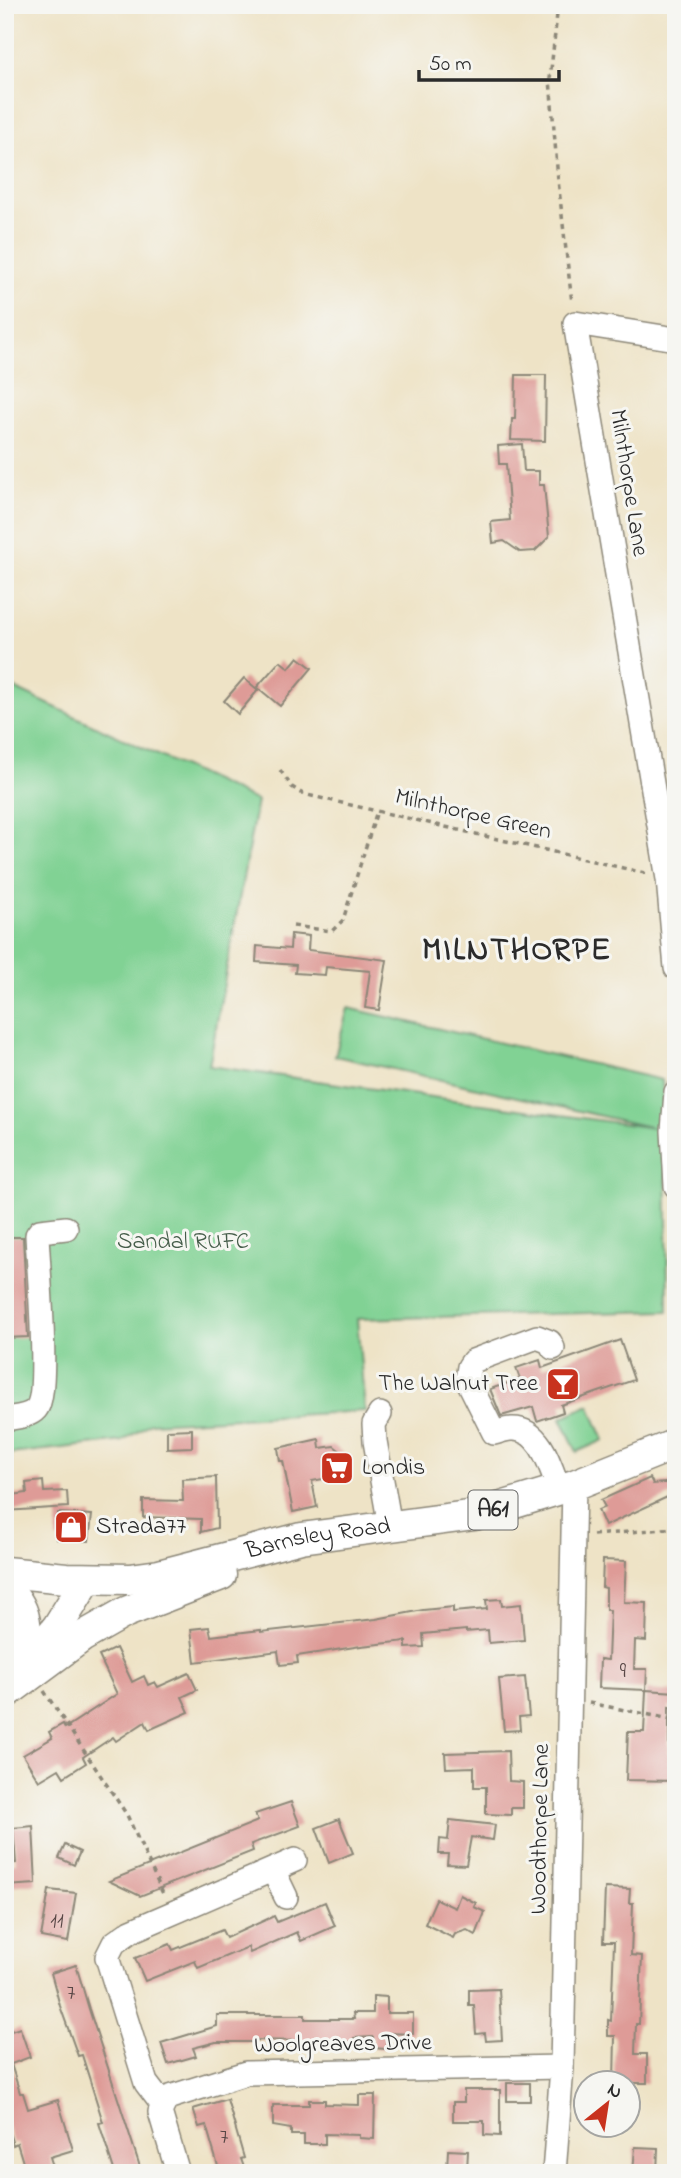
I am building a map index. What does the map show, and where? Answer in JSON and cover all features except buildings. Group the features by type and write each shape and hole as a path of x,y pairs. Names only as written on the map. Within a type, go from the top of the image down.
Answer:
{"main road":[{"name":"Barnsley Road","path":"5,1572 87,1580 130,1579 159,1575 301,1538 475,1516 567,1488 676,1444"},
{"name":"A61","path":"5,1694 19,1677 126,1612 224,1573 301,1538"},
{"path":"5,1688 58,1626 87,1580"},
{"name":"A61","path":"5,1589 13,1594 23,1612 27,1632 19,1677"}],"street":[{"path":"575,323 676,339"},
{"name":"Milnthorpe Lane","path":"575,323 671,889 675,961"},
{"path":"676,1092 673,1131 676,1186"},
{"path":"5,1419 26,1416 35,1411 41,1400 42,1354 37,1235 45,1229 66,1228"},
{"path":"553,1348 550,1342 537,1337 473,1361 467,1379 494,1433 512,1429 532,1436 567,1488"},
{"path":"380,1414 374,1424 375,1441 390,1526"},
{"name":"Woodthorpe Lane","path":"554,2173 562,2067 570,1699 573,1537 567,1488"},
{"path":"178,2173 162,2122 162,2104 146,2083 107,1957 114,1943 131,1931 295,1860"},
{"path":"273,1870 286,1897"},
{"name":"Woolgreaves Drive","path":"162,2104 173,2094 246,2073 562,2067"}],"path":[{"path":"558,5 550,79 558,180 575,323"},
{"name":"Milnthorpe Green","path":"280,770 292,787 303,794 671,889"},
{"path":"293,926 332,931 343,920 377,811"},
{"path":"573,1537 676,1528"},
{"path":"19,1677 127,1815 172,1914"},
{"path":"570,1699 676,1720"}],"green space":[{"name":"Sandal RUFC","path":"5,684 257,801 209,1066 654,1128 335,1056 348,1008 662,1080 666,1130 668,1311 357,1319 365,1411 150,1423 123,1441 10,1454 12,1488 5,1488"},
{"path":"589,1405 604,1440 577,1452 561,1418"}],"place":[{"name":"The Walnut Tree","path":"563,1384"},
{"name":"Londis","path":"337,1468"},
{"name":"Strada77","path":"71,1527"}],"district":[{"name":"MILNTHORPE","path":"517,951"}]}
